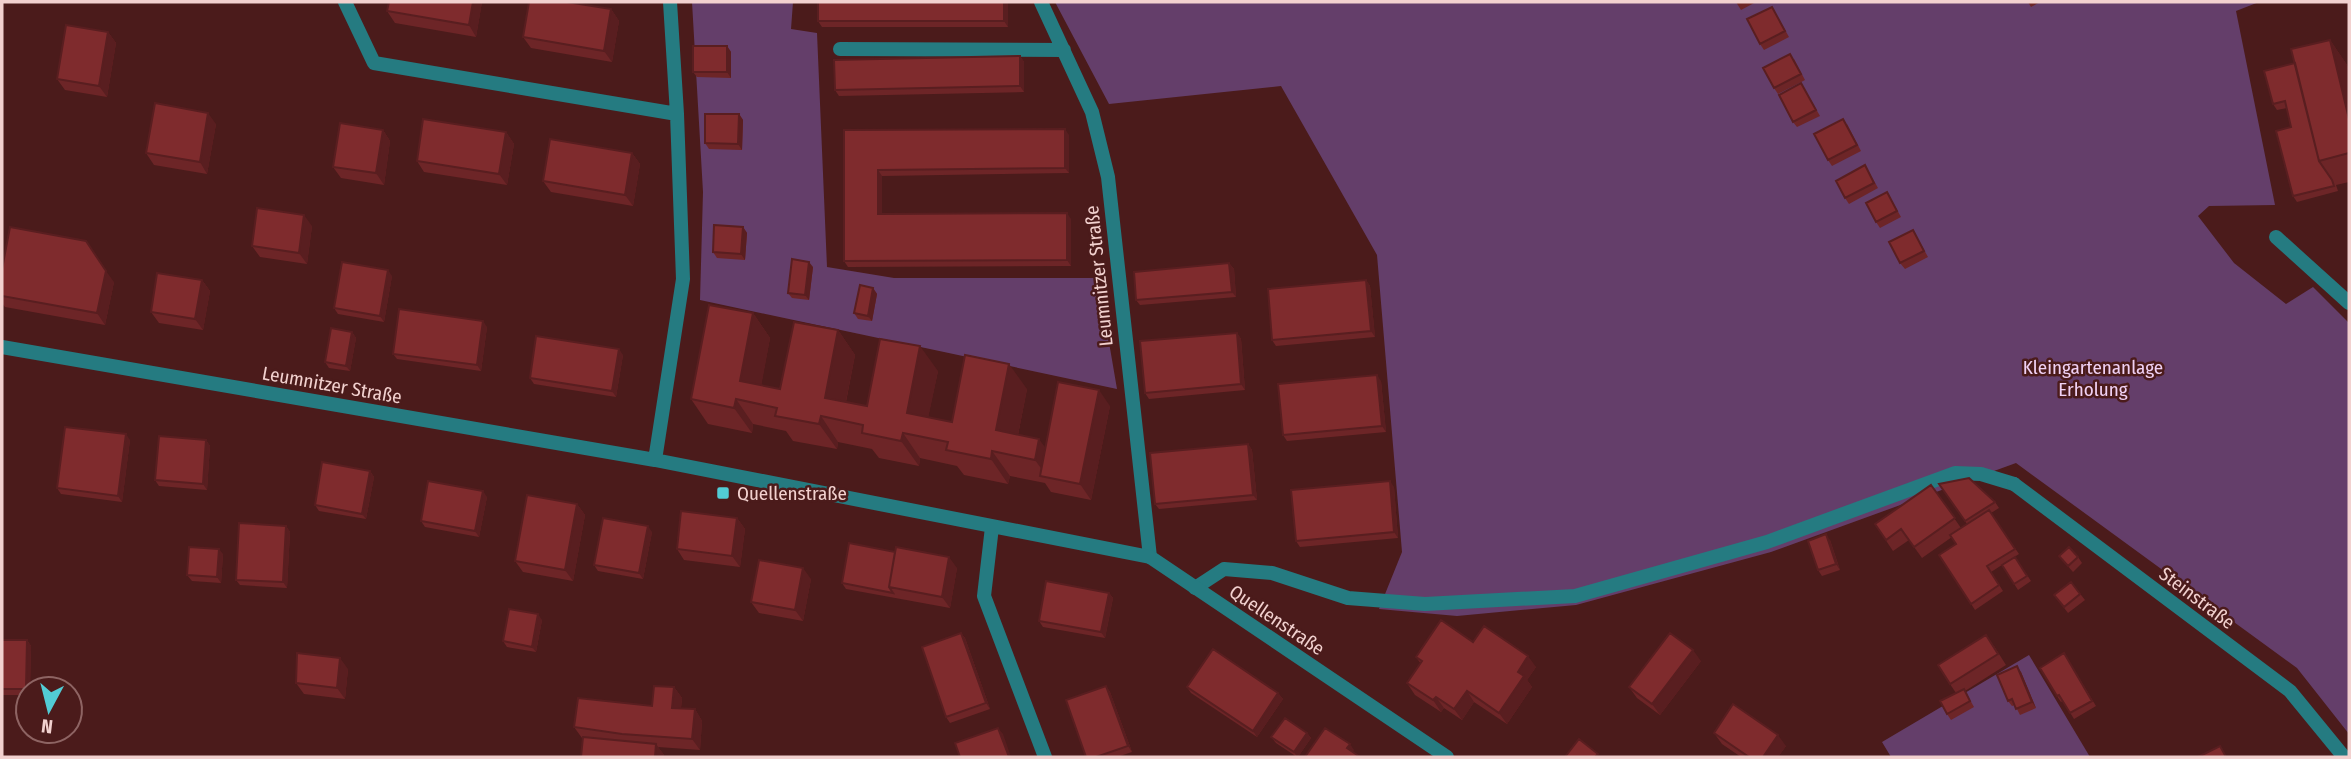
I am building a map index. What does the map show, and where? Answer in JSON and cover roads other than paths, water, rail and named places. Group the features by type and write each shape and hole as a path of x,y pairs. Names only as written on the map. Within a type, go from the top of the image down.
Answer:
{"street":[{"path":"345,2 374,63 677,114"},
{"path":"655,460 683,279 670,2"},
{"name":"Leumnitzer Straße","path":"1041,2 1092,112 1108,177 1150,557"},
{"path":"839,49 1064,50"},
{"path":"2276,237 2349,303"},
{"name":"Leumnitzer Straße","path":"2,347 655,460 992,527"},
{"name":"Steinstraße","path":"1195,588 1224,569 1272,573 1348,598 1425,604 1575,596 1767,542 1955,473 1981,474 2014,484 2290,691 2344,757"},
{"path":"992,527 984,596 1045,757"},
{"name":"Quellenstraße","path":"992,527 1150,557 1447,757"}],"place":[{"name":"Quellenstraße","path":"723,493"}],"park label":[{"name":"Kleingartenanlage Erholung","path":"2093,378"}]}
